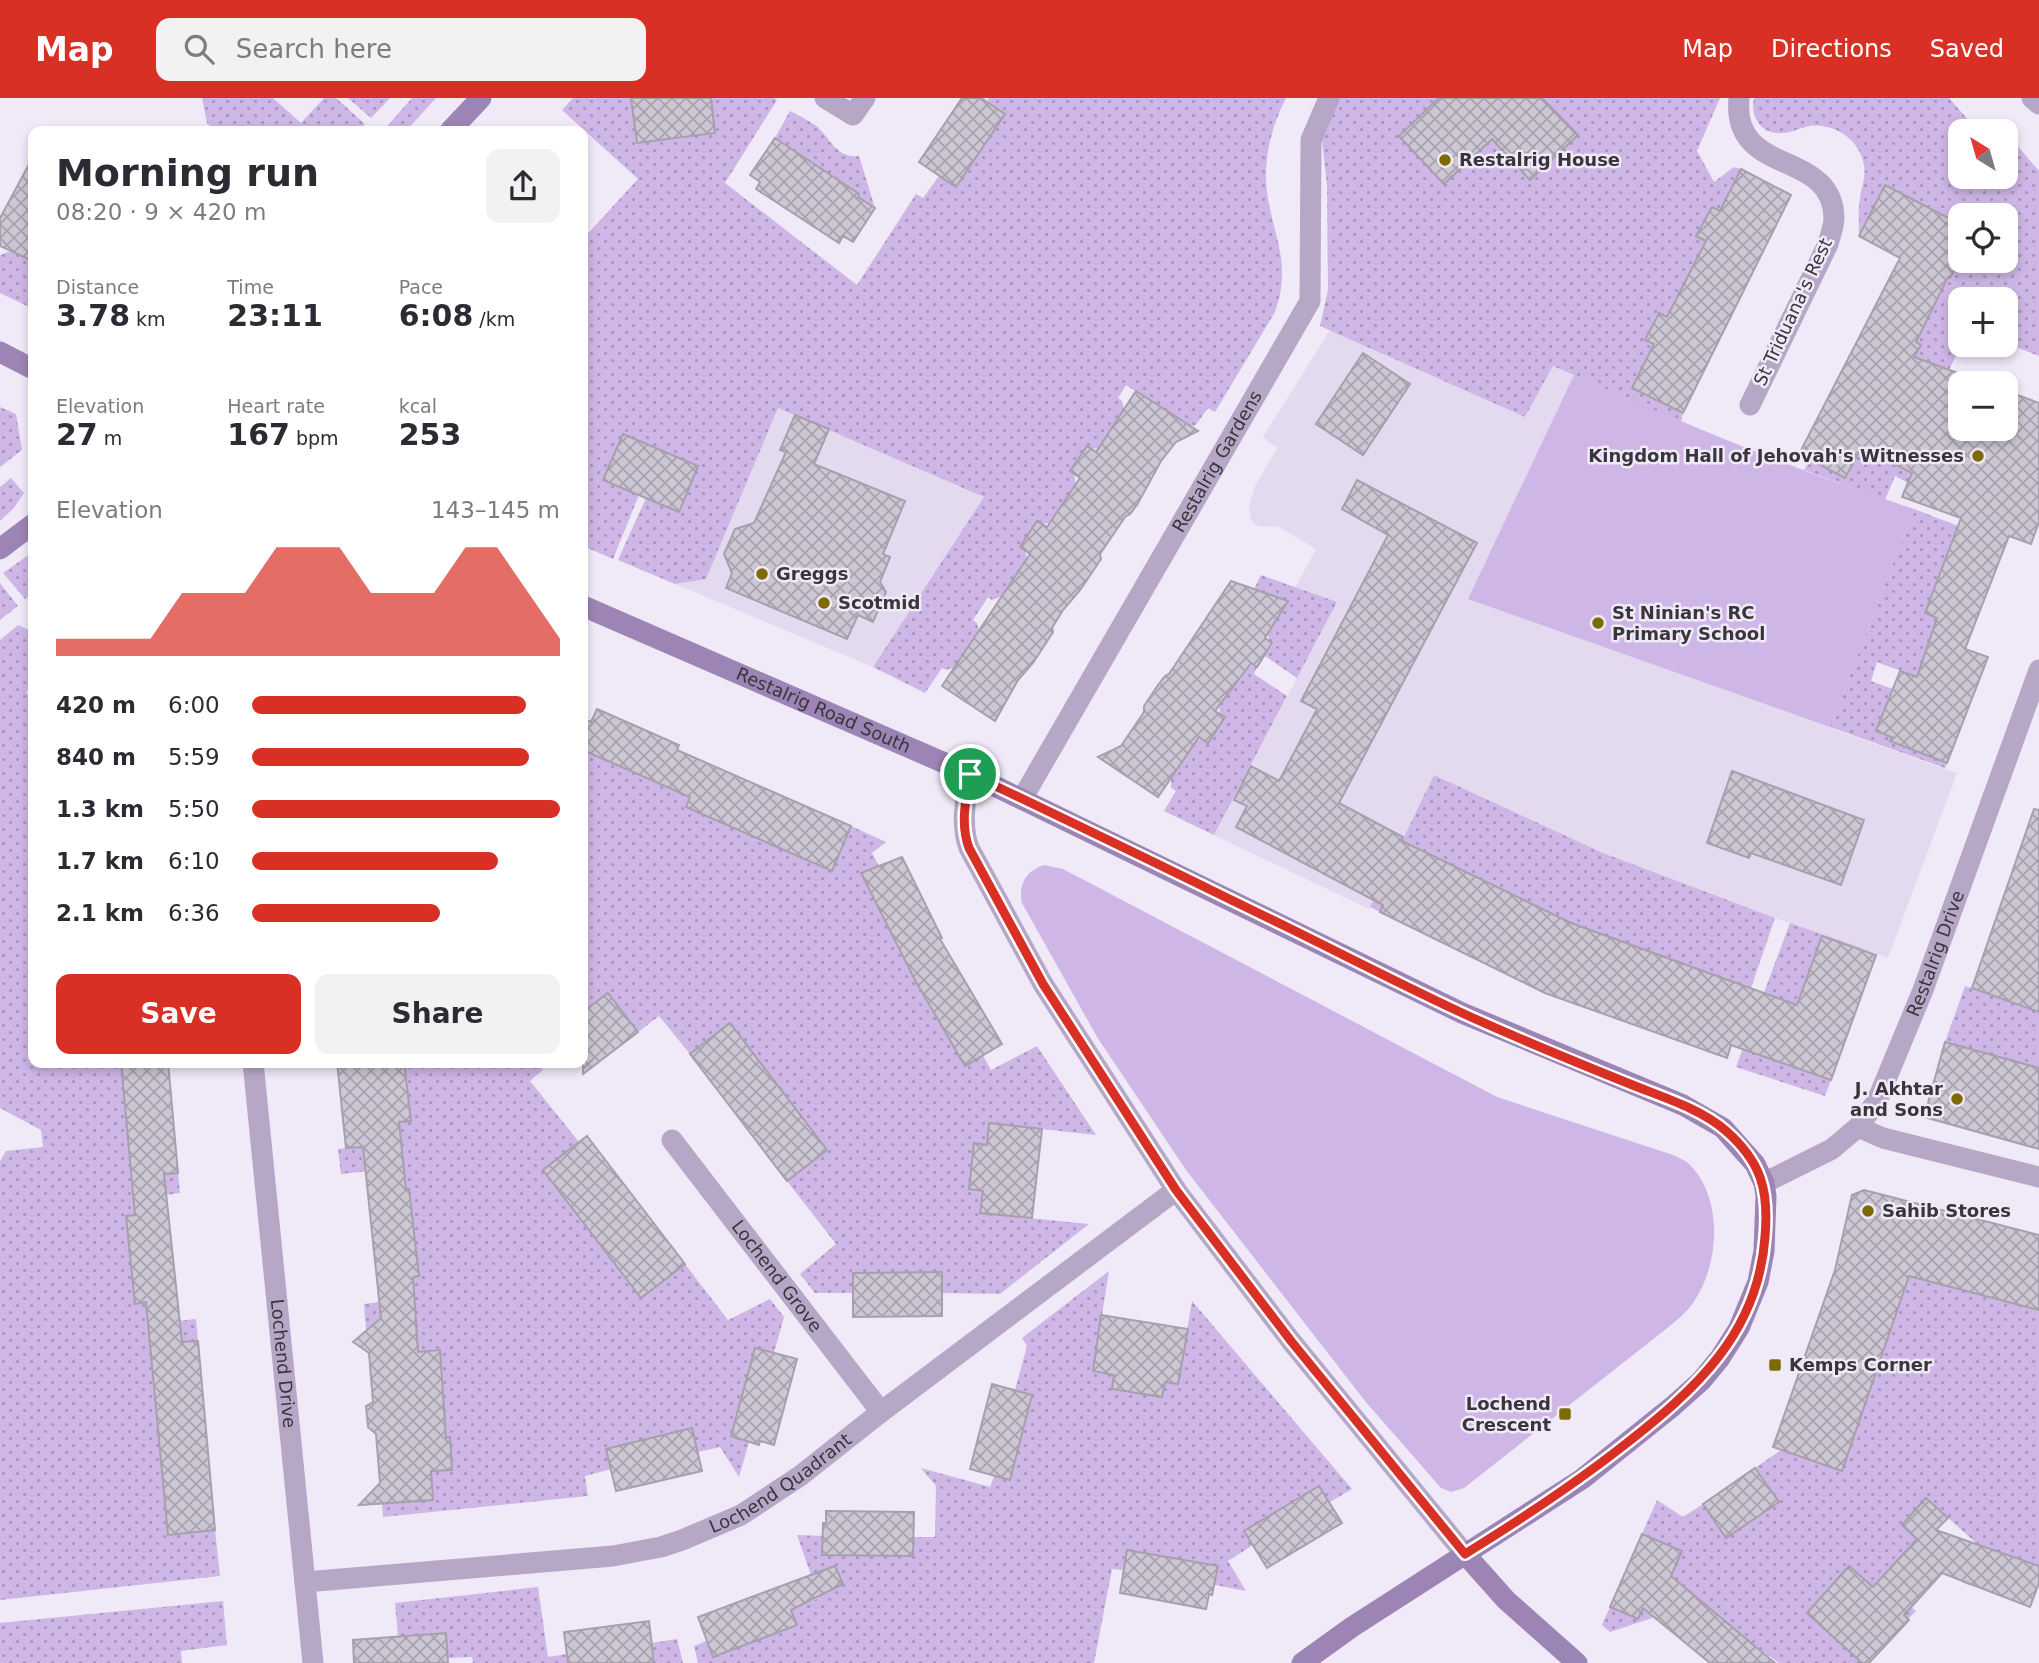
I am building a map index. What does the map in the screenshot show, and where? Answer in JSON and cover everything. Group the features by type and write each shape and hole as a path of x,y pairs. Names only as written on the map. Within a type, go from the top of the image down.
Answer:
{"street":[{"path":"455,126 481,98"},
{"path":"825,98 853,115 865,98"},
{"name":"Restalrig Gardens","path":"1022,799 1310,301 1311,140 1329,98"},
{"name":"St Triduana's Rest","path":"1739,98 1737,116 1742,133 1755,147 1817,180 1829,196 1834,218 1828,244 1750,405"},
{"path":"2032,98 2039,104"},
{"path":"0,352 28,366"},
{"path":"0,549 28,528"},
{"name":"Restalrig Road South","path":"588,608 970,774 1462,1013 1683,1105 1723,1128 1755,1164 1764,1184"},
{"name":"Restalrig Drive","path":"1764,1184 1832,1149 1858,1127 1877,1101 1923,990 2039,670"},
{"path":"970,774 963,821 969,848 1043,984 1176,1190 1291,1341 1465,1554 1522,1616 1577,1663"},
{"name":"Lochend Drive","path":"254,1068 313,1663"},
{"path":"1858,1127 1882,1138 2039,1177"},
{"name":"Lochend Grove","path":"672,1140 881,1412"},
{"path":"1302,1663 1352,1627 1582,1479 1701,1381 1739,1328 1758,1282 1766,1225 1764,1184"},
{"name":"Lochend Quadrant","path":"305,1583 613,1556 661,1547 741,1515 800,1476 1176,1190"}],"shaded area":[{"path":"202,98 273,98 301,123 324,98 336,98 365,124 210,126 207,123"},
{"path":"348,98 390,98 371,118"},
{"path":"412,98 436,98 411,126 387,126"},
{"path":"573,98 631,98 638,143 715,133 711,98 774,98 777,100 725,183 857,285 916,194 923,198 939,176 957,187 1005,114 987,102 989,98 1286,98 1271,138 1266,170 1268,199 1281,260 1282,276 1275,312 1215,412 1208,408 1195,426 1186,424 1126,385 1118,398 1124,409 1099,448 1091,449 1086,446 1070,471 1074,474 1076,484 1050,523 1042,524 1037,521 1021,547 1025,550 1027,559 1002,596 992,600 988,597 973,620 979,631 955,667 946,670 942,668 925,693 873,667 984,497 778,408 706,579 675,584 618,560 646,498 679,511 698,466 623,434 639,495 613,559 588,548 588,234 638,179 588,134 588,126 580,126 562,110"},
{"path":"1338,98 1439,98 1399,136 1444,184 1492,139 1530,179 1577,135 1542,98 1720,98 1697,151 1714,182 1734,167 1741,169 1720,211 1711,207 1697,236 1706,241 1667,317 1658,313 1645,339 1654,344 1633,388 1683,413 1681,422 1553,366 1525,417 1320,326 1328,290 1327,185 1322,141"},
{"path":"1754,98 1949,98 1967,119 1948,119 1948,189 2018,189 2018,146 2039,171 2039,356 2018,348 2018,287 1948,287 1948,357 1955,357 1908,483 1895,476 1885,500 1804,470 1810,460 1845,478 1862,447 1866,449 1920,345 1915,342 1947,277 1950,278 1953,273 2018,273 2018,203 1948,203 1948,218 1885,185 1859,236 1859,203 1865,171 1860,152 1855,145 1842,133 1826,127 1809,126 1786,133 1769,131 1759,123 1753,105"},
{"path":"790,111 815,125 844,154 859,156 875,208 858,197 859,194 775,138"},
{"path":"11,251 28,259 28,307 0,293 0,255"},
{"name":"St Ninian's RC Primary School","path":"1330,330 1525,417 1553,366 1681,422 1914,509 1830,728 1957,773 1888,958 1690,888 1603,853 1434,775 1369,909 1214,835 1337,602 1295,588 1316,549 1279,527 1257,526 1251,520 1249,508 1254,488 1277,448 1263,437"},
{"path":"1574,375 1785,463 1914,509 1830,727 1468,599"},
{"path":"0,407 16,414 22,450 0,467"},
{"path":"778,407 984,497 873,667 675,584 706,579"},
{"path":"11,478 24,493 14,508 0,521 0,487"},
{"path":"1914,509 2005,544 1990,584 1943,566 1925,613 1937,618 1931,637 1930,678 1974,694 1972,698 1877,662 1871,681 1893,689 1876,731 1892,737 1891,741 1947,763 1945,768 1830,727"},
{"path":"28,556 28,596 25,599 3,573"},
{"path":"1261,575 1337,602 1297,678 1265,656 1273,644 1269,641 1268,633 1288,601 1254,589"},
{"path":"0,583 18,606 0,620"},
{"path":"18,625 28,630 28,1068 122,1068 131,1177 178,1173 180,1193 143,1198 144,1214 126,1217 135,1303 153,1302 156,1323 196,1319 198,1341 150,1345 168,1534 215,1530 220,1576 0,1600 0,1161 6,1151 43,1147 41,1130 0,1108 0,640"},
{"path":"1253,665 1257,667 1254,674 1287,696 1214,835 1164,811 1176,791 1171,788 1171,778 1196,741 1202,739 1208,742 1225,718 1220,714 1219,706 1246,668"},
{"path":"588,752 662,785 690,756 705,762 686,807 831,871 851,826 886,842 872,853 991,1070 1037,1046 1096,1135 990,1123 987,1145 974,1144 969,1188 983,1191 980,1213 1089,1224 1000,1294 942,1293 942,1273 853,1273 853,1293 815,1293 800,1274 836,1244 787,1181 827,1150 730,1024 690,1054 659,1016 638,1032 608,993 588,1008"},
{"path":"1434,775 1603,853 1775,918 1751,988 1571,923 1412,847 1380,912 1370,907"},
{"path":"1044,865 1063,869 1497,1097 1673,1155 1687,1163 1702,1180 1709,1197 1714,1234 1708,1271 1693,1303 1670,1326 1464,1488 1451,1492 1441,1488 1365,1401 1186,1170 1097,1037 1022,903 1022,884 1032,871"},
{"path":"1790,923 1876,953 1822,936 1777,1060 1831,1080 1825,1096 1736,1067"},
{"path":"1965,986 2039,1011 2039,1068 1945,1042"},
{"path":"398,1068 541,1068 543,1070 530,1081 579,1142 543,1171 641,1298 685,1264 728,1320 770,1299 784,1317 774,1353 755,1348 732,1433 750,1439 739,1477 720,1447 698,1452 692,1429 611,1469 585,1476 588,1496 383,1517 382,1503 432,1500 431,1471 452,1469 450,1438 429,1439 425,1388 443,1386 440,1350 418,1352 416,1327 366,1330 364,1304 401,1299 399,1278 419,1276 409,1189 390,1191 388,1169 341,1174 338,1149 401,1143 399,1122 411,1120 406,1077"},
{"path":"1109,1271 1093,1371 1114,1375 1112,1389 1162,1397 1165,1382 1178,1384 1192,1301 1352,1489 1330,1502 1319,1486 1253,1545 1228,1561 1246,1591 1210,1584 1213,1565 1128,1550 1123,1570 1112,1569 1094,1663 698,1663 694,1646 707,1641 714,1657 797,1625 791,1610 819,1598 797,1535 826,1536 826,1555 913,1556 914,1537 935,1537 936,1486 921,1468 990,1487 994,1476 1010,1480 1032,1395 1015,1390 1027,1346 1022,1338"},
{"path":"1894,1272 2039,1310 2039,1566 1984,1547 1971,1586 1961,1582 1975,1542 1926,1498 1902,1524 1917,1539 1886,1573 1916,1601 1911,1607 1916,1611 1908,1619 1849,1566 1807,1613 1862,1663 1779,1663 1754,1645 1740,1663 1717,1663 1741,1634 1692,1594 1655,1617 1610,1632 1602,1625 1610,1607 1644,1606 1682,1551 1642,1534 1657,1500 1683,1517 1703,1504 1726,1538 1778,1502 1755,1468 1781,1450 1842,1471 1901,1299"},
{"path":"538,1587 548,1657 567,1654 568,1663 473,1663 472,1657 448,1658 446,1634 398,1637 395,1603"},
{"path":"223,1601 227,1645 181,1651 182,1663 0,1663 0,1623"},
{"path":"677,1639 683,1663 649,1663 655,1662 652,1643"}],"building":[{"path":"631,98 711,98 715,133 637,143"},
{"path":"962,98 981,98 1005,114 956,187 919,162"},
{"name":"Restalrig House","path":"1439,98 1542,98 1578,135 1530,180 1492,139 1444,184 1399,136"},
{"path":"775,138 859,194 858,197 875,208 853,242 843,236 839,243 756,189 760,182 750,175"},
{"path":"28,166 28,259 0,246 0,218"},
{"path":"1741,169 1791,195 1683,413 1632,388 1654,344 1645,340 1659,313 1667,317 1706,241 1696,236 1712,207 1720,211"},
{"path":"1885,185 1948,218 1948,273 1953,273 1948,277 1916,342 1921,345 1914,357 1952,371 1948,371 1948,441 2018,441 2018,395 2039,403 2039,522 2031,544 2009,536 1965,649 1988,657 1947,763 1890,741 1892,737 1876,731 1900,671 1917,677 1937,618 1925,613 1961,518 1902,497 1912,473 1862,447 1845,478 1799,454 1900,258 1859,236"},
{"path":"1363,353 1410,384 1363,455 1316,424"},
{"path":"1136,391 1198,431 1176,442 1161,461 1137,505 1125,517 1081,589 1063,610 1052,628 1053,632 1033,663 1018,680 995,721 942,686 1030,554 1020,547 1029,533 1037,521 1047,527 1080,478 1070,471 1087,446 1096,452"},
{"path":"795,415 829,429 814,464 905,501 883,554 890,557 880,582 886,592 873,622 858,615 847,639 726,588 732,573 724,554 735,529 754,523 786,452 780,450"},
{"path":"623,434 698,466 679,512 603,480"},
{"path":"1357,480 1477,543 1339,803 1403,837 1402,841 1571,923 1797,1005 1822,936 1876,955 1831,1080 1731,1045 1727,1058 1545,993 1380,912 1383,905 1236,827 1247,806 1234,800 1251,766 1279,781 1317,709 1301,701 1388,535 1342,509"},
{"path":"1231,581 1288,601 1265,638 1272,643 1257,667 1251,663 1215,711 1225,717 1208,743 1199,737 1158,797 1098,757 1121,746 1158,685 1169,674"},
{"path":"597,709 679,745 677,750 851,826 832,871 686,807 690,797 588,752 588,721 591,722"},
{"path":"1732,771 1864,820 1841,885 1751,853 1749,858 1707,843"},
{"path":"2034,809 2039,810 2039,1012 1972,988"},
{"path":"902,857 942,938 940,939 1002,1044 965,1066 915,980 861,873"},
{"path":"608,993 638,1032 583,1074 583,1068 588,1068 588,1008"},
{"path":"730,1023 827,1150 787,1181 690,1054"},
{"path":"1945,1042 2039,1068 2039,1149 1924,1117"},
{"path":"122,1068 169,1068 178,1173 164,1174 182,1342 198,1341 215,1530 168,1535 146,1302 135,1304 126,1216 135,1215"},
{"path":"338,1068 405,1068 411,1121 399,1122 419,1276 413,1277 418,1352 440,1350 446,1438 450,1437 452,1470 431,1471 433,1500 359,1505 380,1483 376,1434 368,1427 366,1406 373,1402 369,1353 353,1342 381,1318 363,1147 346,1148"},
{"path":"989,1123 1042,1129 1032,1218 980,1213 983,1191 969,1189 974,1143 987,1145"},
{"path":"587,1136 685,1264 641,1298 543,1170"},
{"path":"1864,1190 2039,1235 2039,1310 1909,1276 1842,1471 1773,1447 1835,1270 1852,1195"},
{"path":"942,1272 942,1316 853,1317 853,1273"},
{"path":"1101,1315 1188,1329 1178,1384 1165,1382 1162,1397 1112,1389 1114,1375 1093,1371"},
{"path":"755,1348 797,1359 774,1445 760,1441 759,1445 731,1436"},
{"path":"992,1384 1032,1395 1010,1480 970,1469"},
{"path":"692,1428 702,1471 616,1491 606,1449"},
{"path":"1755,1468 1779,1502 1726,1538 1703,1504"},
{"path":"1319,1486 1342,1523 1267,1568 1244,1531"},
{"path":"1926,1498 1948,1518 1936,1530 2039,1566 2039,1583 2030,1607 1942,1573 1904,1615 1909,1620 1869,1663 1862,1663 1807,1613 1849,1566 1873,1587 1917,1539 1902,1525"},
{"path":"826,1511 914,1512 913,1556 822,1555"},
{"path":"1642,1534 1682,1551 1671,1576 1775,1663 1710,1663 1643,1608 1638,1619 1610,1607"},
{"path":"1127,1550 1218,1566 1206,1609 1120,1593"},
{"path":"835,1566 843,1584 791,1610 797,1625 713,1657 698,1617"},
{"path":"649,1621 654,1663 568,1663 564,1632"},
{"path":"446,1633 448,1663 354,1663 353,1640"}],"place":[{"name":"Restalrig House","path":"1445,160"},
{"name":"Kingdom Hall of Jehovah's Witnesses","path":"1978,456"},
{"name":"Greggs","path":"762,574"},
{"name":"Scotmid","path":"824,603"},
{"name":"St Ninian's RC Primary School","path":"1598,623"},
{"name":"J. Akhtar and Sons","path":"1957,1099"},
{"name":"Sahib Stores","path":"1868,1211"},
{"name":"Kemps Corner","path":"1775,1365"},
{"name":"Lochend Crescent","path":"1565,1414"}],"route":[{"path":"970,774 1462,1013 1683,1105 1723,1128 1755,1164 1764,1184 1766,1225 1764,1251 1752,1300 1739,1328 1720,1358 1701,1381 1673,1406 1582,1479 1465,1554 1205,1231 1043,984 964,836 963,821 970,774"}]}
